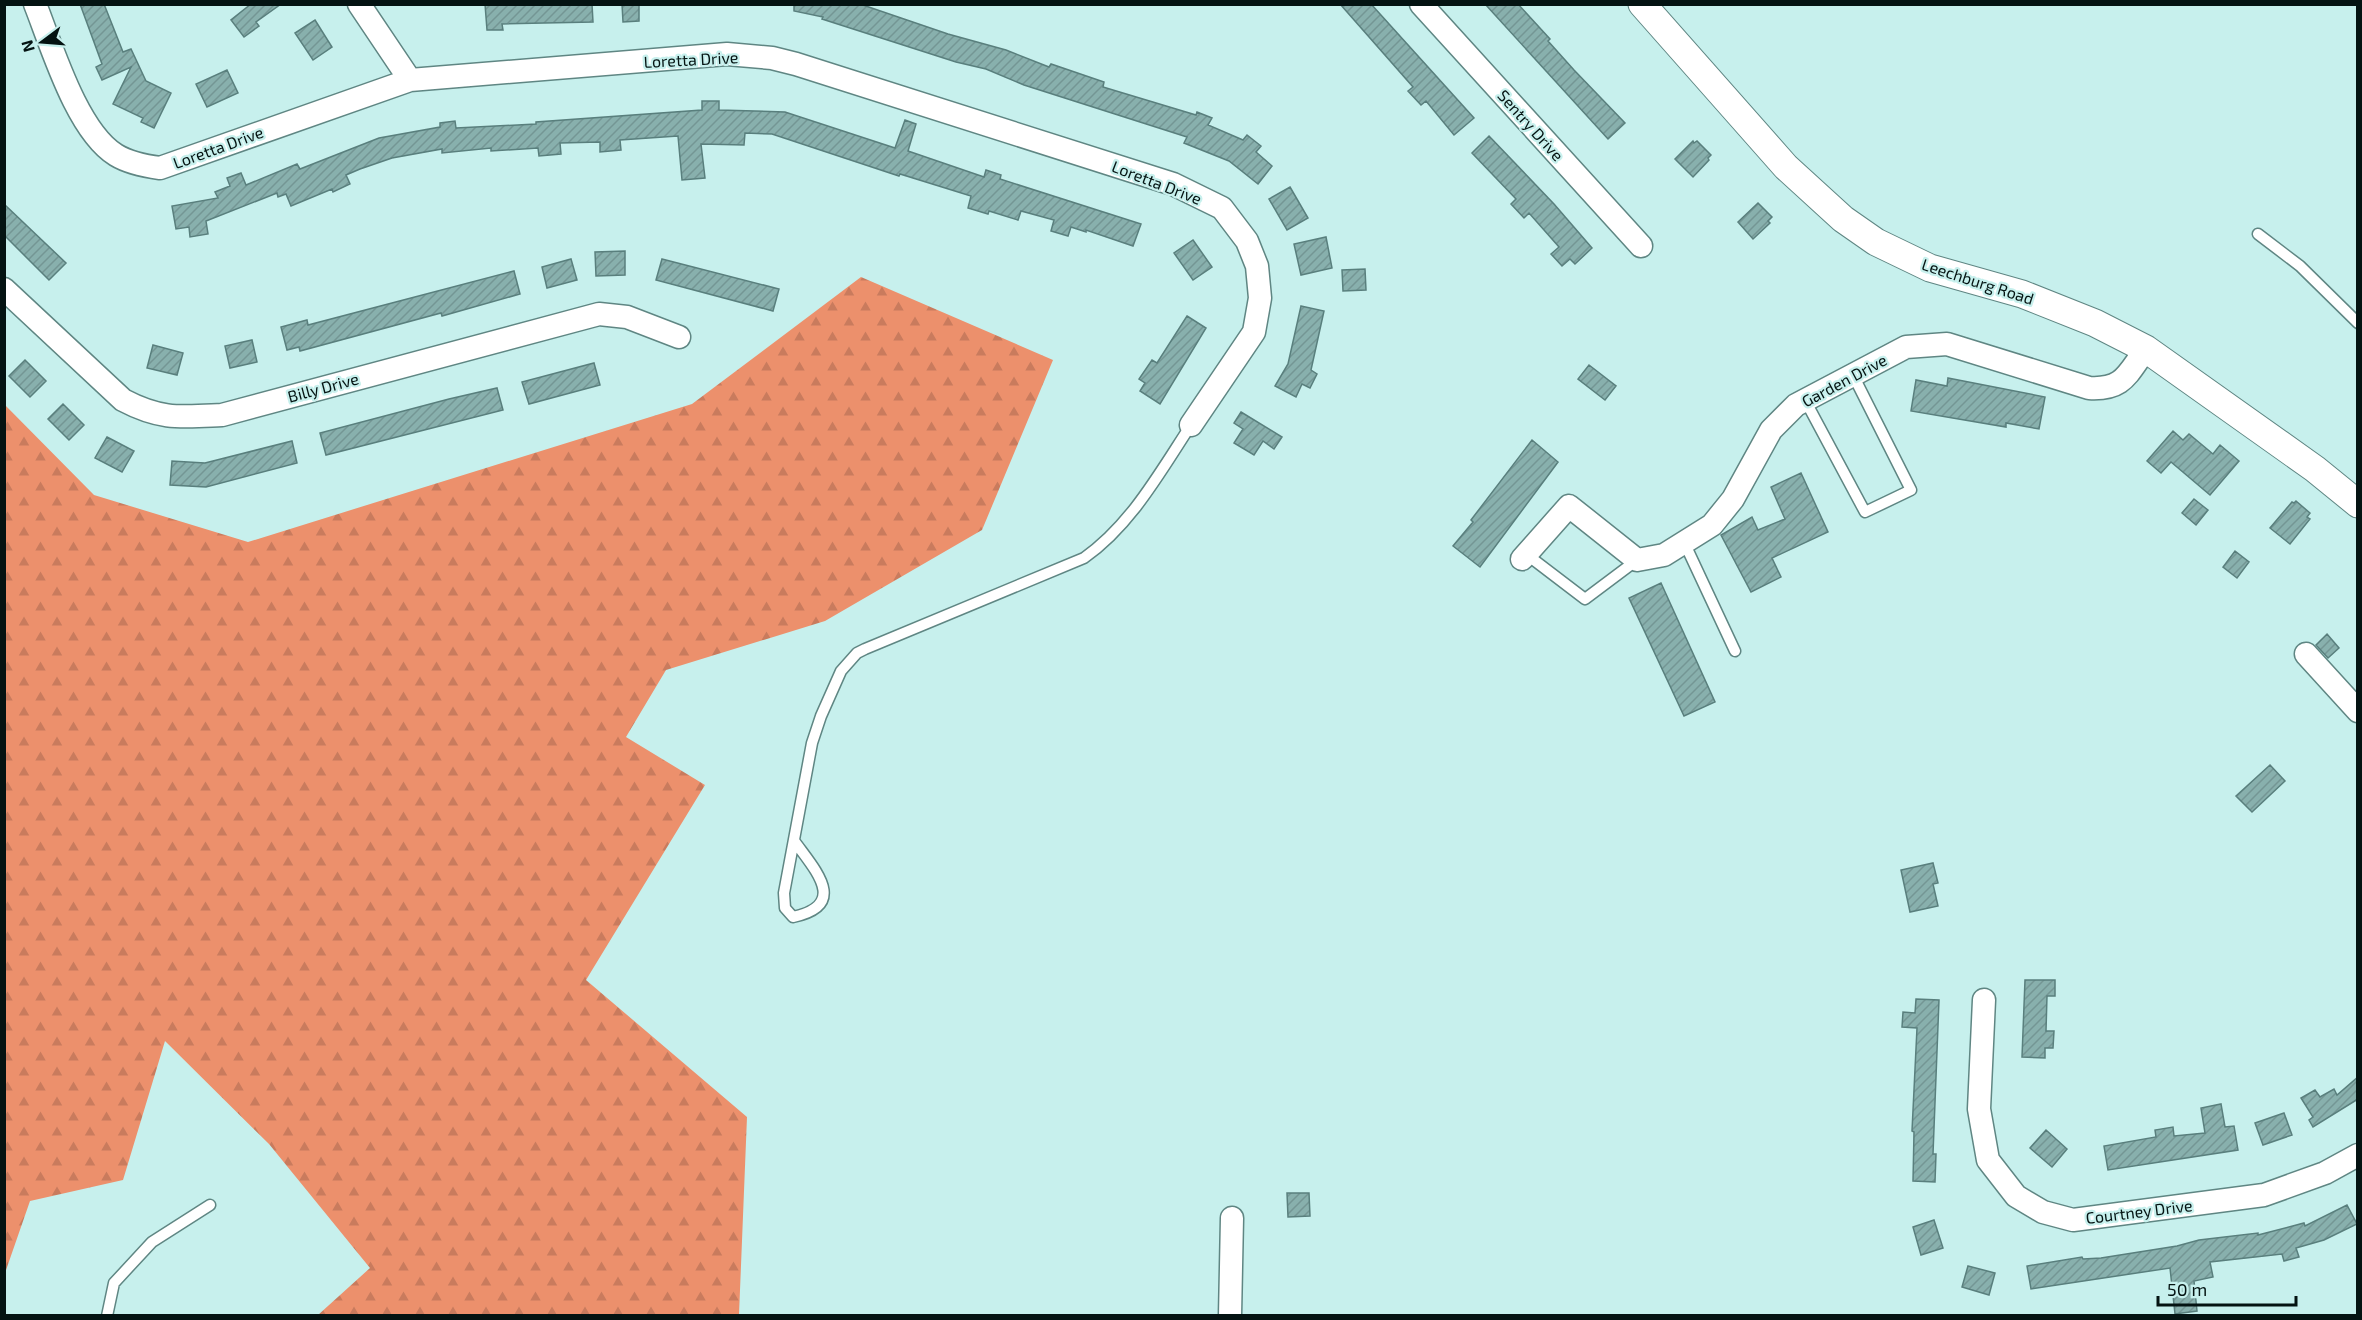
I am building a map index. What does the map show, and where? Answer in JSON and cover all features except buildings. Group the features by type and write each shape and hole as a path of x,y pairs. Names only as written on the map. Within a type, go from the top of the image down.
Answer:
{"street":[{"name":"Loretta Drive","path":"35,4 79,112 95,138 116,155 145,166 160,168 410,80 727,54 772,58 1173,184 1222,208 1247,241 1257,266 1260,298 1254,332 1191,425"},
{"path":"359,4 410,80"},
{"name":"Sentry Drive","path":"1421,4 1641,246"},
{"name":"Leechburg Road","path":"1642,4 1786,168 1843,219 1876,242 1930,268 2022,294 2095,323 2146,349 2315,469 2358,504"},
{"name":"Billy Drive","path":"4,289 123,400 147,412 177,417 222,415 600,314 627,317 679,337"},
{"name":"Garden Drive","path":"1637,560 1664,555 1712,525 1733,499 1771,430 1796,405 1906,347 1947,344 2089,388 2107,389 2122,382 2146,349"},
{"path":"1524,556 1569,506 1637,560"},
{"path":"2306,654 2358,711"},
{"name":"Courtney Drive","path":"1984,1000 1979,1109 1988,1160 2016,1196 2043,1212 2073,1220 2264,1195 2325,1173 2358,1155"},
{"path":"1230,1316 1232,1218"}],"lane":[{"path":"2258,234 2300,266 2358,323"},
{"path":"1805,400 1865,513 1911,490 1853,375"},
{"path":"795,842 821,876 825,894 819,906 806,914 793,917 785,908 784,893 812,743 825,707 850,659 857,652 1084,558 1100,547 1128,516 1191,425"},
{"path":"1683,542 1735,651"},
{"path":"1524,556 1585,599 1637,560"},
{"path":"107,1316 114,1283 152,1242 210,1205"}],"green space":[{"path":"861,277 1053,360 982,530 825,621 666,670 626,737 705,785 586,980 747,1117 739,1315 318,1315 370,1268 269,1144 165,1041 123,1180 30,1201 5,1273 5,405 94,495 248,542 692,404"}]}
